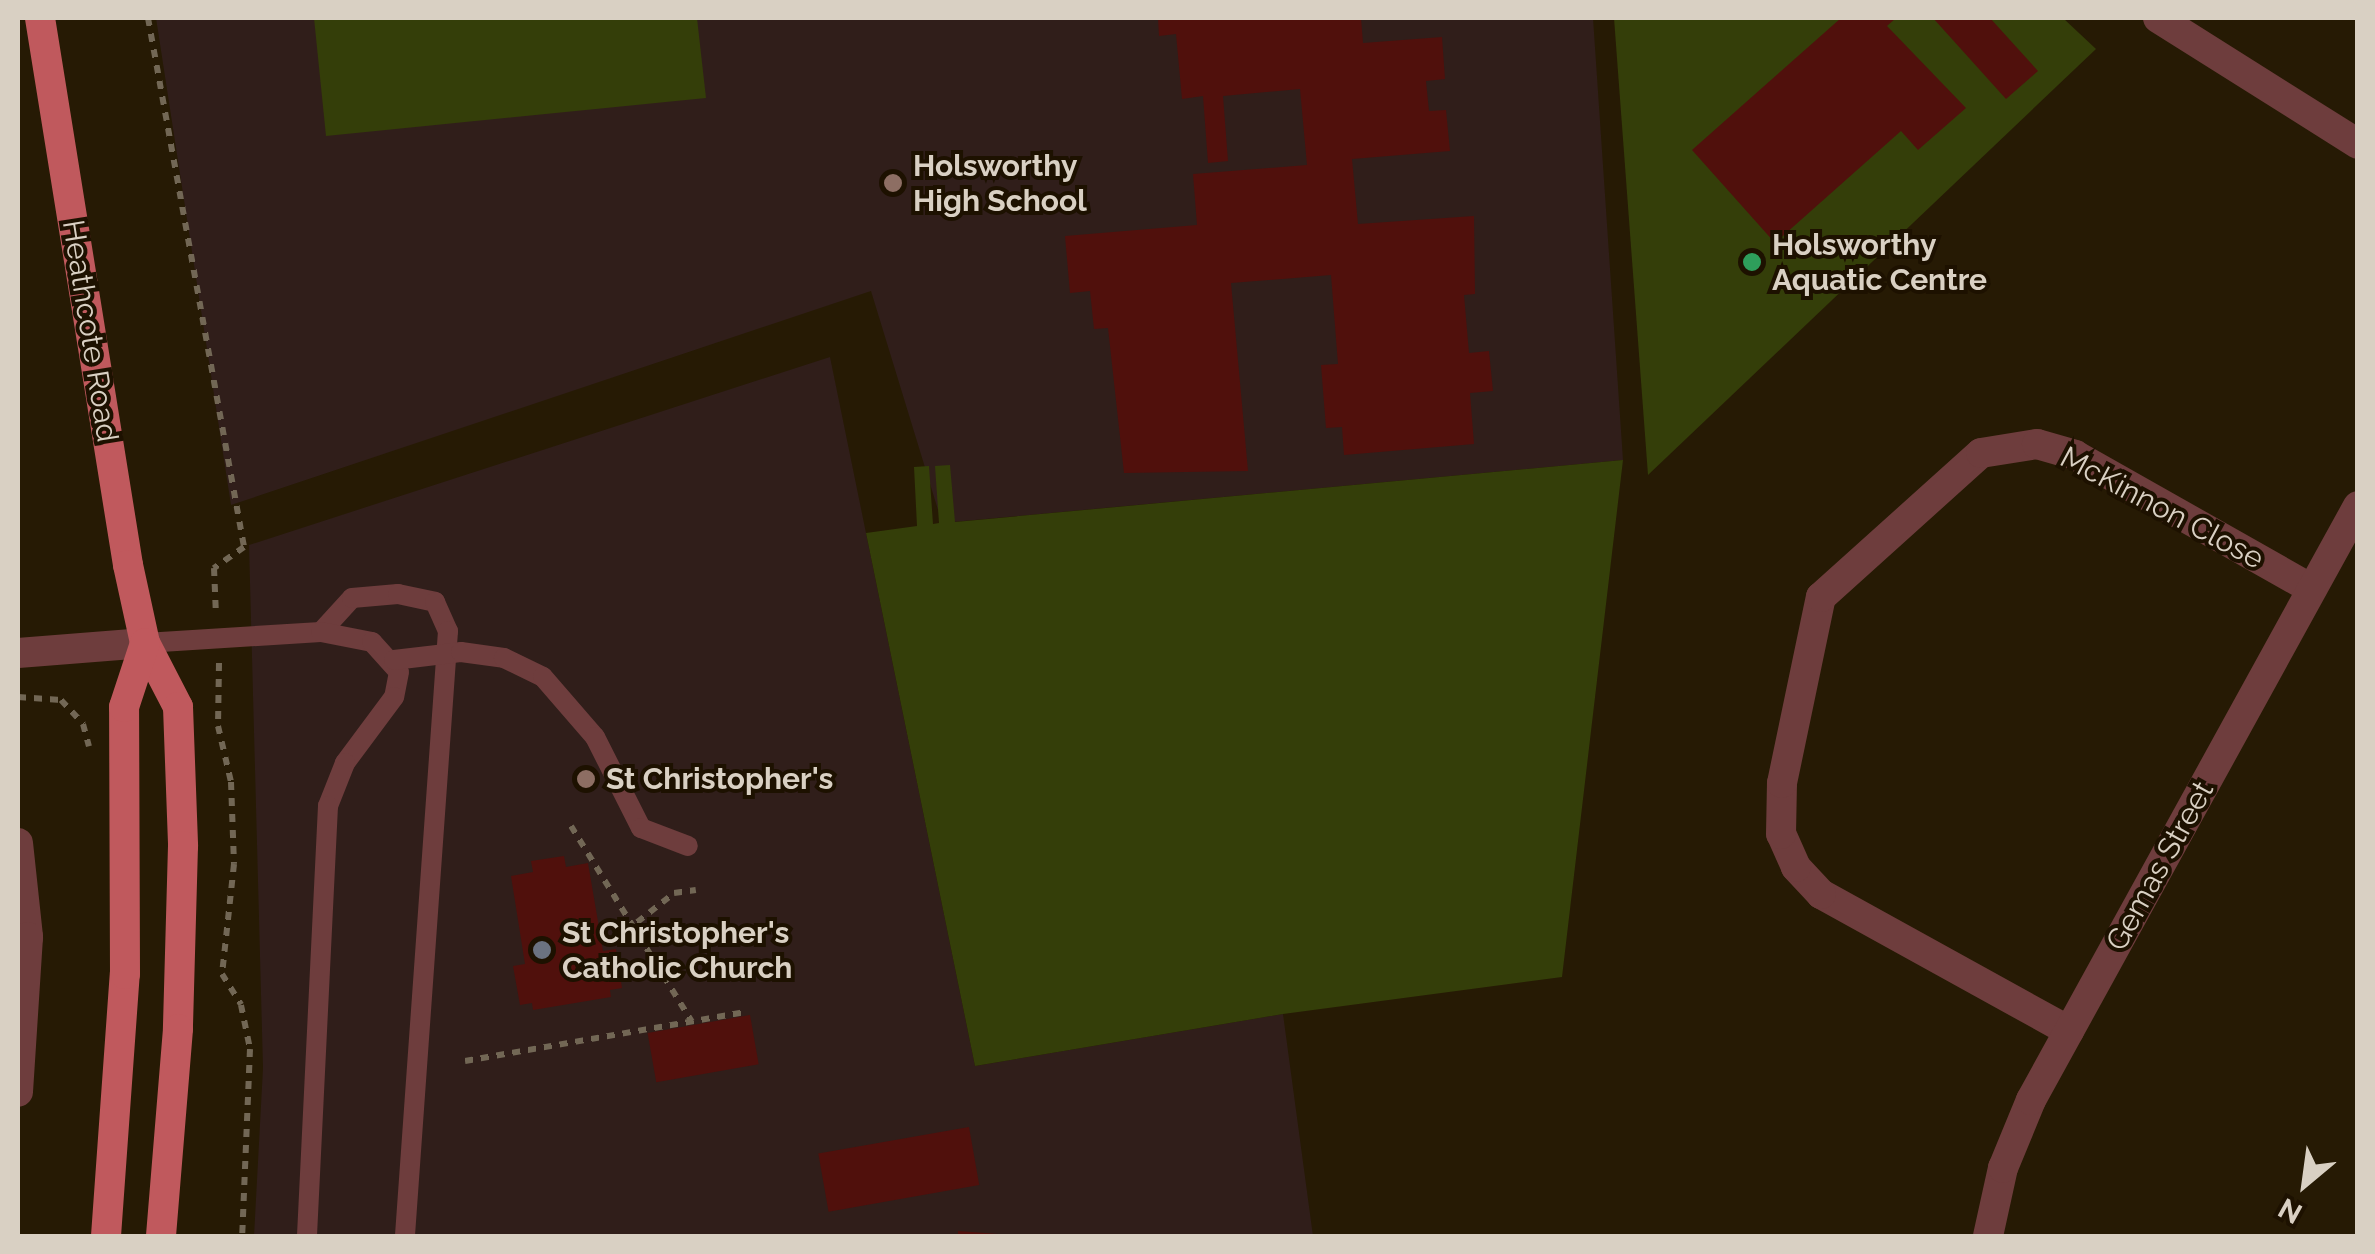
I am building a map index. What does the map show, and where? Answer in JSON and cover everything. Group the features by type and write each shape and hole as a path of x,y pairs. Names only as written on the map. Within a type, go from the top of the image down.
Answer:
{"main road":[{"name":"Heathcote Road","path":"40,18 145,643 178,708 182,790 178,1029 161,1236"},
{"name":"Heathcote Road","path":"106,1236 125,974 124,707 145,643"}],"street":[{"path":"2158,18 2358,144"},
{"name":"McKinnon Close","path":"2069,1031 1821,894 1796,867 1781,834 1782,783 1822,596 1981,453 2037,444 2074,454 2312,589"},
{"name":"Gemas Street","path":"1988,1236 2002,1168 2069,1031 2358,506"},
{"path":"18,653 145,643"},
{"path":"18,843 28,936 18,1092"}],"lane":[{"path":"321,632 352,598 419,595 444,614 447,652 405,1236"},
{"path":"145,643 321,632 372,642 394,660 400,684 345,763 328,806 309,1236"},
{"path":"394,660 447,652 504,658 555,686 594,737 641,828 688,846"}],"path":[{"path":"148,18 244,546 214,568"},
{"path":"222,690 218,726 231,782 234,864 222,974 241,1005 250,1050 242,1236"},
{"path":"18,697 49,696 68,705 83,724 90,760"},
{"path":"571,826 692,1022"},
{"path":"612,942 674,893 696,890"},
{"path":"465,1060 747,1012"}],"shaded area":[{"name":"Holsworthy High School","path":"156,18 1593,18 1623,460 942,523 871,291 231,505"},
{"name":"St Christopher's","path":"830,357 975,1066 1283,1014 1313,1236 254,1236 263,1068 249,545"}],"green space":[{"path":"314,18 697,18 706,98 326,136"},
{"name":"Holsworthy Aquatic Centre","path":"1614,18 2063,18 2096,49 1648,475"},
{"path":"1623,460 1562,977 1283,1014 975,1066 866,533 917,526 914,467 929,466 933,524 939,523 935,466 950,465 955,522"}],"building":[{"path":"1158,18 1361,18 1363,43 1442,37 1445,79 1426,81 1429,111 1446,110 1450,151 1352,159 1358,224 1474,216 1475,294 1464,295 1469,353 1489,351 1493,391 1470,393 1474,444 1344,455 1342,427 1326,428 1321,365 1338,364 1331,275 1231,283 1248,471 1124,473 1108,328 1094,329 1090,291 1070,293 1065,236 1197,225 1193,174 1307,165 1300,89 1223,96 1228,161 1208,163 1203,96 1182,99 1176,34 1159,36"},
{"path":"1841,18 1896,18 1887,26 1966,108 1918,150 1901,131 1775,243 1692,150"},
{"path":"1933,18 1990,18 2038,71 2006,99"},
{"path":"564,856 566,867 588,863 603,951 616,949 622,988 610,990 611,997 533,1010 532,1003 520,1005 513,966 525,964 511,876 533,872 531,861"},
{"path":"750,1015 759,1064 656,1082 648,1033"},
{"path":"969,1127 979,1185 829,1212 818,1154"},
{"path":"958,1231 998,1234 958,1236"}],"place":[{"name":"Holsworthy High School","path":"893,183"},
{"name":"Holsworthy Aquatic Centre","path":"1752,262"},
{"name":"St Christopher's","path":"586,779"},
{"name":"St Christopher's Catholic Church","path":"542,950"}]}
